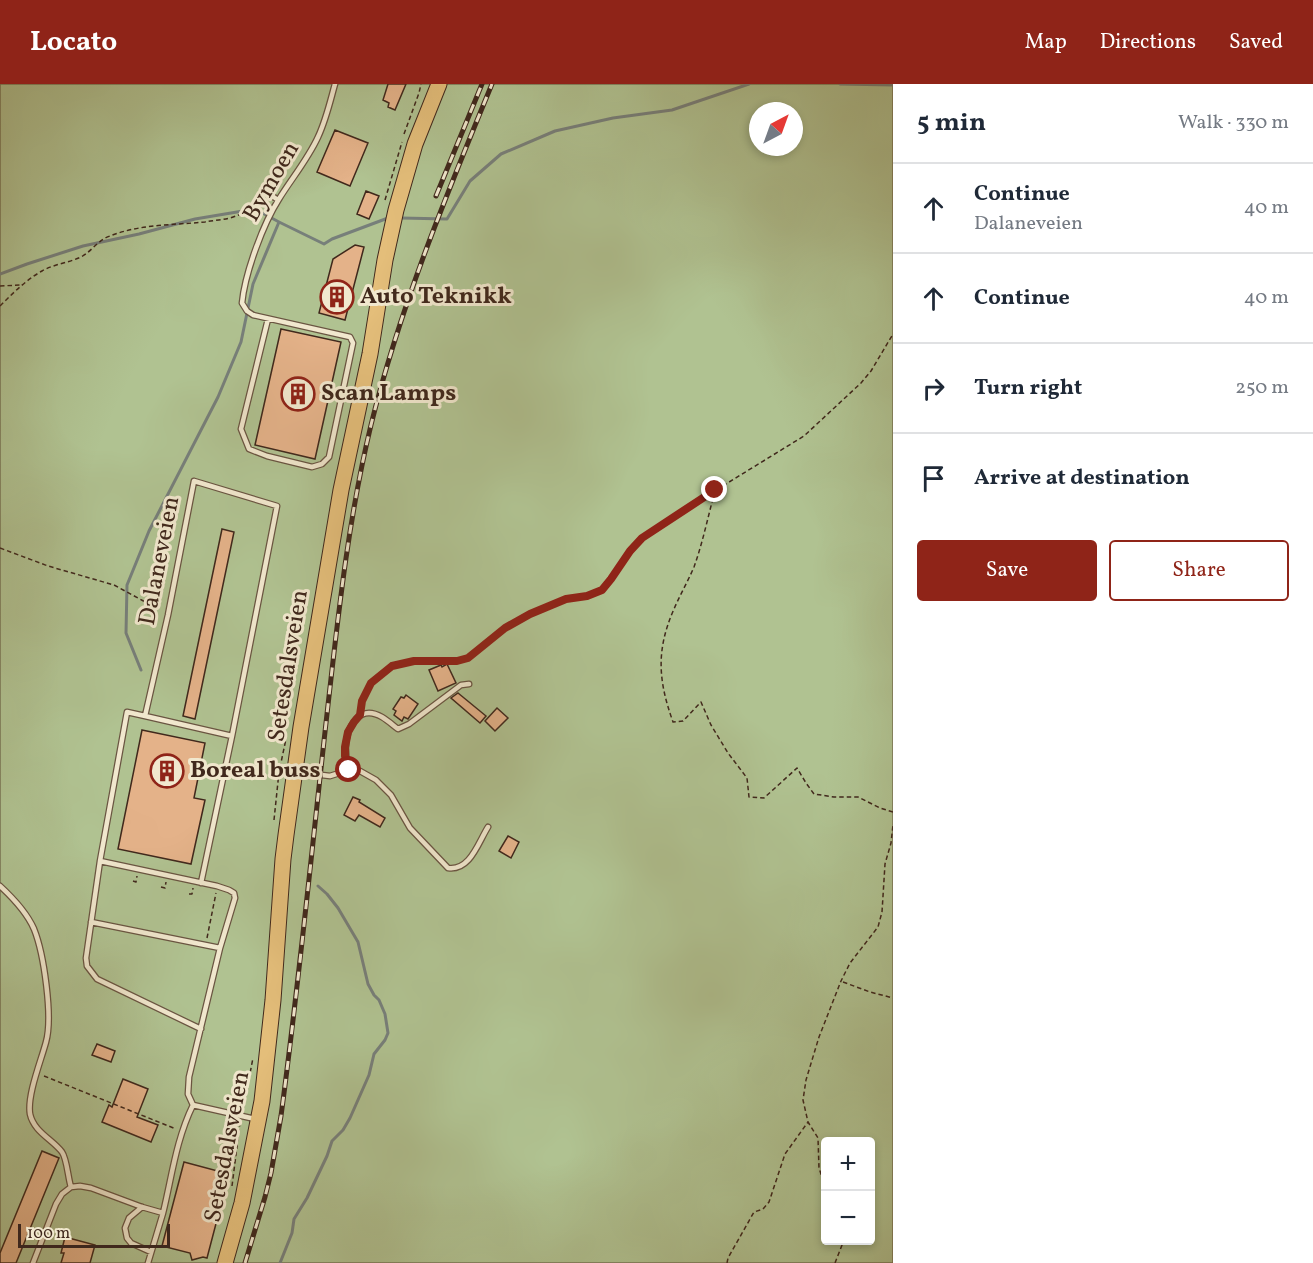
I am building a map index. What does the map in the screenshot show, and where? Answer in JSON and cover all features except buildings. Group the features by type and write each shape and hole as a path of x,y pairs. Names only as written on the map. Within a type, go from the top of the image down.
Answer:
{"highway":[{"name":"Setesdalsveien","path":"225,1263 242,1203 259,1120 271,1030 283,859 294,772 339,500 370,354 389,240 415,144 440,84"}],"lane":[{"name":"Bymoen","path":"268,319 241,429 249,448 267,456 312,467 322,465 329,458 353,343 350,337 250,313 242,303 246,281 259,240 278,200 307,158 318,137 335,84"},
{"path":"265,191 278,200"},
{"name":"Dalaneveien","path":"145,716 168,615 194,481 277,506 201,883"},
{"path":"349,770 345,756 346,738 351,726 360,715 368,713 377,715 398,729 409,724 461,685 469,684"},
{"path":"201,1029 97,979 87,966 86,958 100,861 127,712 232,736"},
{"path":"294,772 330,776 349,770 367,774 391,795 410,828 448,868 454,869 462,866 468,860 488,827"},
{"path":"100,861 217,886 234,893 235,898 220,948 189,1077 188,1094 194,1105 259,1120"},
{"path":"0,886 29,920 40,954 50,1021 47,1040 32,1090 30,1114 38,1130 64,1155 71,1187"},
{"path":"91,922 220,948"},
{"path":"148,1263 163,1213 176,1151 194,1105"},
{"path":"33,1263 56,1204 62,1194 71,1187 91,1188 163,1213"},
{"path":"142,1207 129,1218 125,1228 127,1238 132,1244 151,1252"}],"path":[{"path":"0,306 21,285 43,270 80,257 99,241 111,235 145,227 230,219 240,215 255,203 265,191"},
{"path":"0,286 21,285"},
{"path":"360,715 362,701 371,683 392,666 414,661 457,661 468,658 505,628 530,614 566,599 587,596 602,590 642,538 804,436 861,383 871,371 893,334"},
{"path":"715,490 693,567 663,636 660,669 673,722 683,721 701,702 711,725 747,778 749,797 764,798 797,768 814,794 858,798 893,812"},
{"path":"0,548 48,566 114,585 168,615"},
{"path":"821,1175 818,1138 808,1122 803,1100 806,1080 819,1037 841,981 850,963 878,927 882,912 885,864 893,825"},
{"path":"205,945 217,886"},
{"path":"841,981 893,998"},
{"path":"37,1073 183,1131"},
{"path":"727,1263 754,1212 763,1209 769,1202 785,1154 808,1122"},
{"path":"835,1263 842,1245"}],"green space":[{"path":"0,84 893,84 893,1263 0,1263"}],"waterway":[{"path":"401,218 447,219 470,181 501,154 555,131 613,118 672,110 749,84"},
{"path":"840,84 893,85"},
{"path":"0,274 83,246 195,219 255,209 279,222 253,284 241,342 218,397 149,531 127,585 126,633 141,670"},
{"path":"279,222 324,244 388,218"},
{"path":"280,1263 292,1233 294,1219 307,1198 332,1141 343,1130 350,1118 369,1075 374,1054 388,1033 385,1014 368,984 358,942 338,908 318,886"}],"railway":[{"path":"436,196 482,84"},
{"path":"245,1263 271,1173 281,1116 340,605 363,461 383,381 410,295 441,210 492,84"}],"place":[{"name":"Auto Teknikk","path":"337,297"},
{"name":"Scan Lamps","path":"298,394"},
{"name":"Boreal buss","path":"167,771"}],"route":[{"path":"349,770 345,756 348,732 360,715 362,701 371,683 392,666 414,661 457,661 468,658 505,628 530,614 566,599 587,596 602,590 642,538 715,490"}]}
